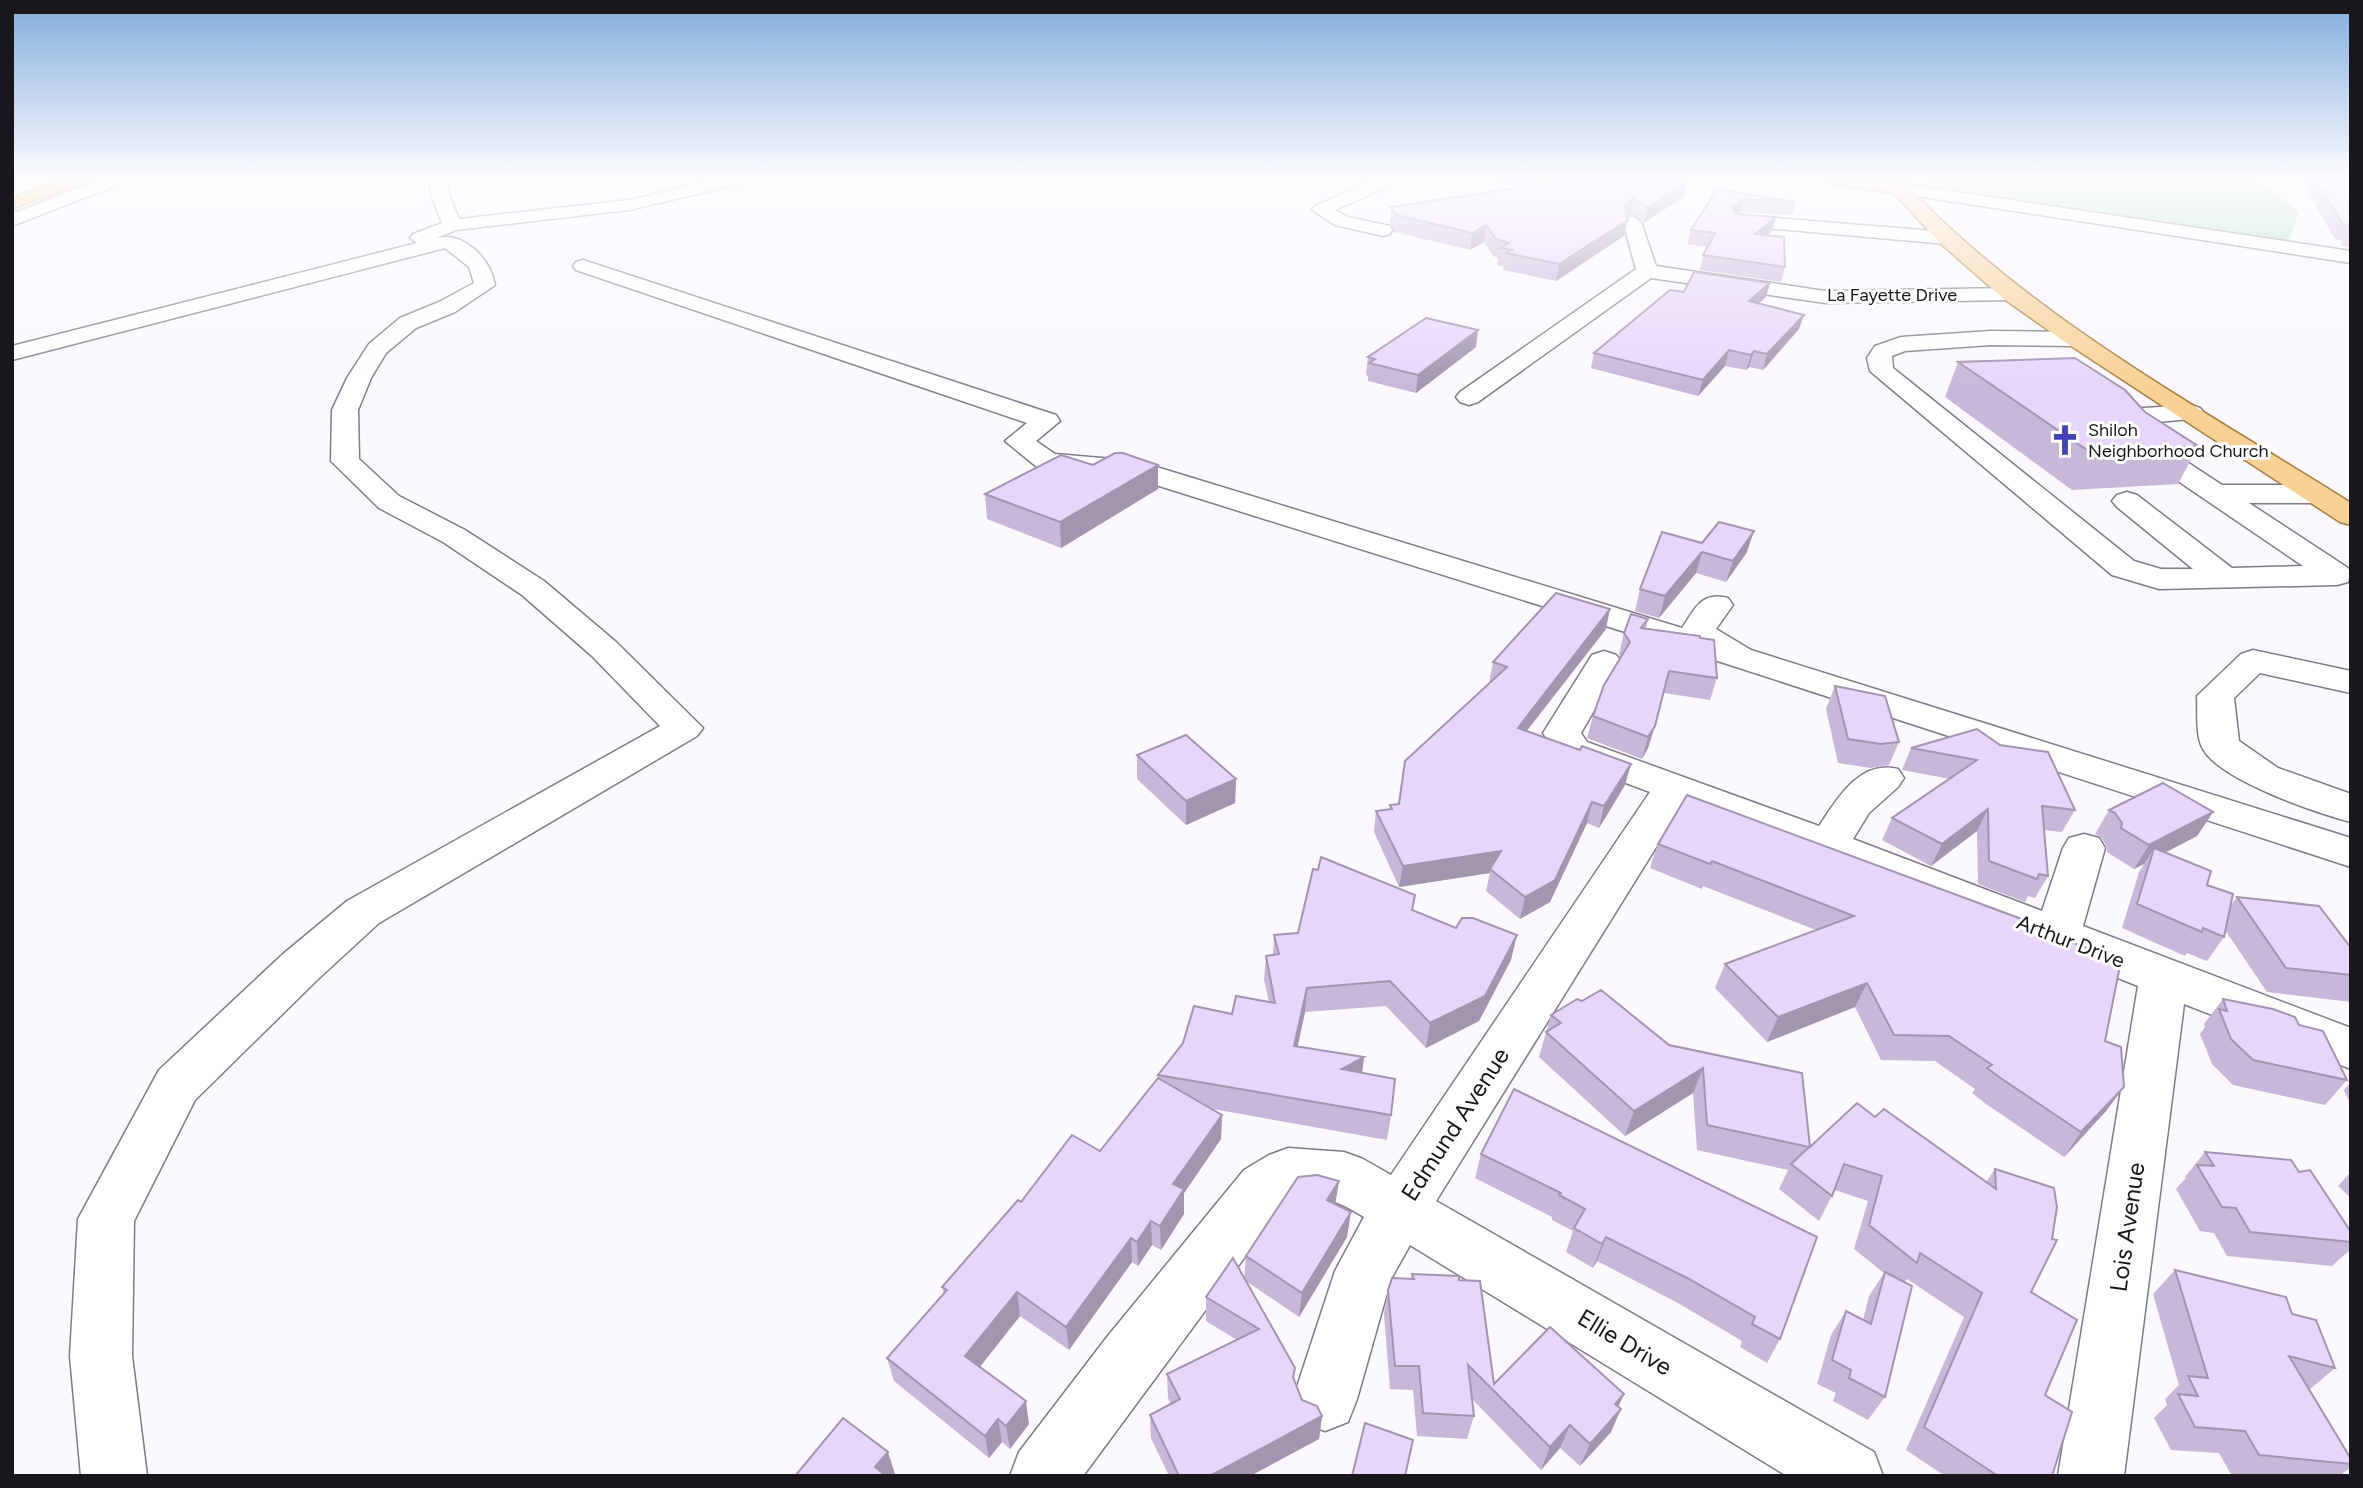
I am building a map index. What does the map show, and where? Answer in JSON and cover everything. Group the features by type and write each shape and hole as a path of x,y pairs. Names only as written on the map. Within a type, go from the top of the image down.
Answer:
{"main road":[{"path":"1958,248 2012,294 2076,339 2351,516"}],"street":[{"path":"12,346 384,248"},
{"path":"12,353 419,248"},
{"path":"114,1476 101,1356 106,1219 177,1086 300,967 363,912 684,728 604,649 533,588 454,536 389,502 345,461 345,410 359,378 377,349 408,323 447,307 485,285 484,273 471,256 459,248"},
{"path":"1469,397 1647,271 1640,248"},
{"path":"2295,248 2351,257"},
{"path":"583,266 1046,421 1018,441 1048,462 1127,467 1739,657 2351,853"},
{"name":"La Fayette Drive","path":"1647,271 1825,297 2012,294"},
{"path":"2076,339 1991,338 1901,344 1883,351 1879,359 1882,371 2123,568 2159,579 2337,575 2137,441 2122,424 2128,417 2191,413"},
{"path":"2213,494 2317,494"},
{"path":"2127,501 2226,579"},
{"path":"1716,605 1696,632 1739,657"},
{"path":"2351,682 2253,661 2216,696 2220,746 2264,777 2351,809"},
{"name":"Arthur Drive","path":"1604,662 1562,733 1573,750 1674,786 2351,1049"},
{"path":"1828,846 1854,804 1884,778"},
{"name":"Edmund Avenue","path":"1043,1476 1129,1359 1264,1186 1288,1172 1343,1176 1401,1208 1674,786"},
{"path":"2057,936 2084,848"},
{"name":"Lois Avenue","path":"2091,1476 2163,978"},
{"path":"1325,1399 1364,1271 1401,1208"},
{"name":"Ellie Drive","path":"1401,1208 1850,1476"}],"building":[{"path":"1503,248 1583,248 1559,264 1506,253 1512,250"},
{"path":"1707,248 1784,248 1785,267 1703,255"},
{"path":"1694,272 1770,283 1749,301 1804,315 1767,354 1754,351 1751,355 1729,350 1703,380 1594,353 1670,290 1684,292"},
{"path":"1426,318 1478,330 1418,375 1369,363 1375,359 1368,357"},
{"path":"2075,358 2125,390 2145,412 2198,446 2090,452 1958,362"},
{"path":"1115,453 1123,453 1158,465 1060,522 985,494 1061,455 1093,465"},
{"path":"1719,522 1754,531 1733,561 1702,552 1665,596 1640,589 1662,532 1702,543"},
{"path":"1556,593 1610,609 1518,728 1580,750 1582,746 1631,764 1604,806 1592,802 1555,880 1525,897 1490,869 1501,851 1403,866 1376,811 1392,809 1390,805 1399,804 1405,761 1507,667 1493,662"},
{"path":"1631,614 1648,619 1641,628 1714,640 1717,678 1669,671 1655,726 1648,737 1593,716 1604,685 1630,642 1624,633"},
{"path":"1835,686 1885,696 1899,742 1881,744 1848,739"},
{"path":"1977,729 2000,745 2048,752 2075,810 2042,806 2048,876 2039,874 2037,879 1989,861 1988,809 1942,844 1892,818 1977,760 1911,748"},
{"path":"1186,735 1236,779 1186,801 1137,755"},
{"path":"2163,783 2213,812 2149,845 2121,828 2122,823 2115,813 2109,810"},
{"path":"1687,795 2027,921 2026,925 2121,961 2105,1041 2121,1047 2124,1087 2081,1132 2002,1079 1987,1068 1992,1065 1949,1036 1894,1035 1867,983 1778,1017 1725,964 1854,916 1712,861 1710,864 1658,844"},
{"path":"2154,848 2211,871 2207,885 2233,894 2224,937 2203,928 2202,932 2137,904"},
{"path":"1321,857 1415,895 1412,910 1456,928 1462,918 1473,918 1517,935 1485,996 1430,1023 1390,981 1307,988 1294,1046 1364,1057 1342,1069 1395,1079 1391,1115 1158,1075 1183,1043 1194,1006 1232,1014 1236,996 1275,1003 1266,956 1279,954 1274,935 1298,933 1313,869 1318,870"},
{"path":"2237,897 2319,906 2351,948 2351,975 2286,968"},
{"path":"1601,990 1669,1045 1802,1073 1810,1147 1857,1103 1875,1117 1884,1109 1996,1189 1995,1169 2054,1188 2057,1207 2052,1239 2057,1240 2031,1292 2077,1320 2045,1395 2072,1412 2052,1476 1998,1476 1924,1427 1982,1293 1920,1253 1917,1263 1869,1225 1882,1176 1844,1164 1832,1196 1791,1164 1809,1147 1707,1125 1703,1068 1634,1111 1546,1032 1561,1023 1551,1015 1577,999 1582,1001"},
{"path":"2223,999 2273,1009 2295,1017 2299,1025 2323,1031 2347,1080 2253,1060 2231,1039 2219,1009 2227,1011"},
{"path":"1158,1078 1222,1115 1173,1184 1184,1189 1160,1226 1151,1221 1137,1242 1131,1238 1066,1327 1017,1292 965,1356 1026,1401 1006,1426 998,1419 985,1436 887,1358 947,1290 942,1287 1018,1200 1021,1202 1072,1135 1100,1151"},
{"path":"1514,1089 1817,1237 1780,1339 1752,1324 1755,1317 1689,1279 1606,1237 1602,1244 1574,1228 1585,1209 1559,1195 1561,1193 1481,1154"},
{"path":"2205,1152 2291,1160 2299,1172 2310,1170 2351,1232 2351,1242 2250,1232 2236,1208 2222,1207 2197,1165 2214,1166"},
{"path":"1317,1175 1339,1181 1327,1200 1351,1212 1302,1293 1246,1256 1298,1177"},
{"path":"1233,1258 1295,1368 1293,1377 1302,1400 1317,1406 1322,1416 1210,1476 1179,1476 1150,1415 1180,1399 1167,1374 1259,1329 1206,1297"},
{"path":"2175,1270 2286,1297 2292,1314 2316,1320 2335,1368 2289,1356 2351,1459 2351,1464 2259,1455 2245,1431 2195,1427 2178,1394 2198,1396 2188,1376 2208,1378"},
{"path":"1885,1272 1912,1286 1885,1397 1849,1378 1851,1370 1832,1360 1846,1311 1871,1324"},
{"path":"1412,1274 1459,1276 1459,1280 1480,1281 1494,1384 1550,1327 1624,1394 1615,1404 1621,1409 1590,1444 1570,1425 1550,1447 1468,1365 1474,1416 1423,1413 1419,1366 1395,1366 1388,1290 1392,1278 1414,1279"},
{"path":"843,1418 888,1452 875,1467 886,1476 795,1476"},
{"path":"1365,1423 1413,1440 1405,1476 1352,1476"}],"place":[{"name":"Shiloh Neighborhood Church","path":"2065,440"}]}
